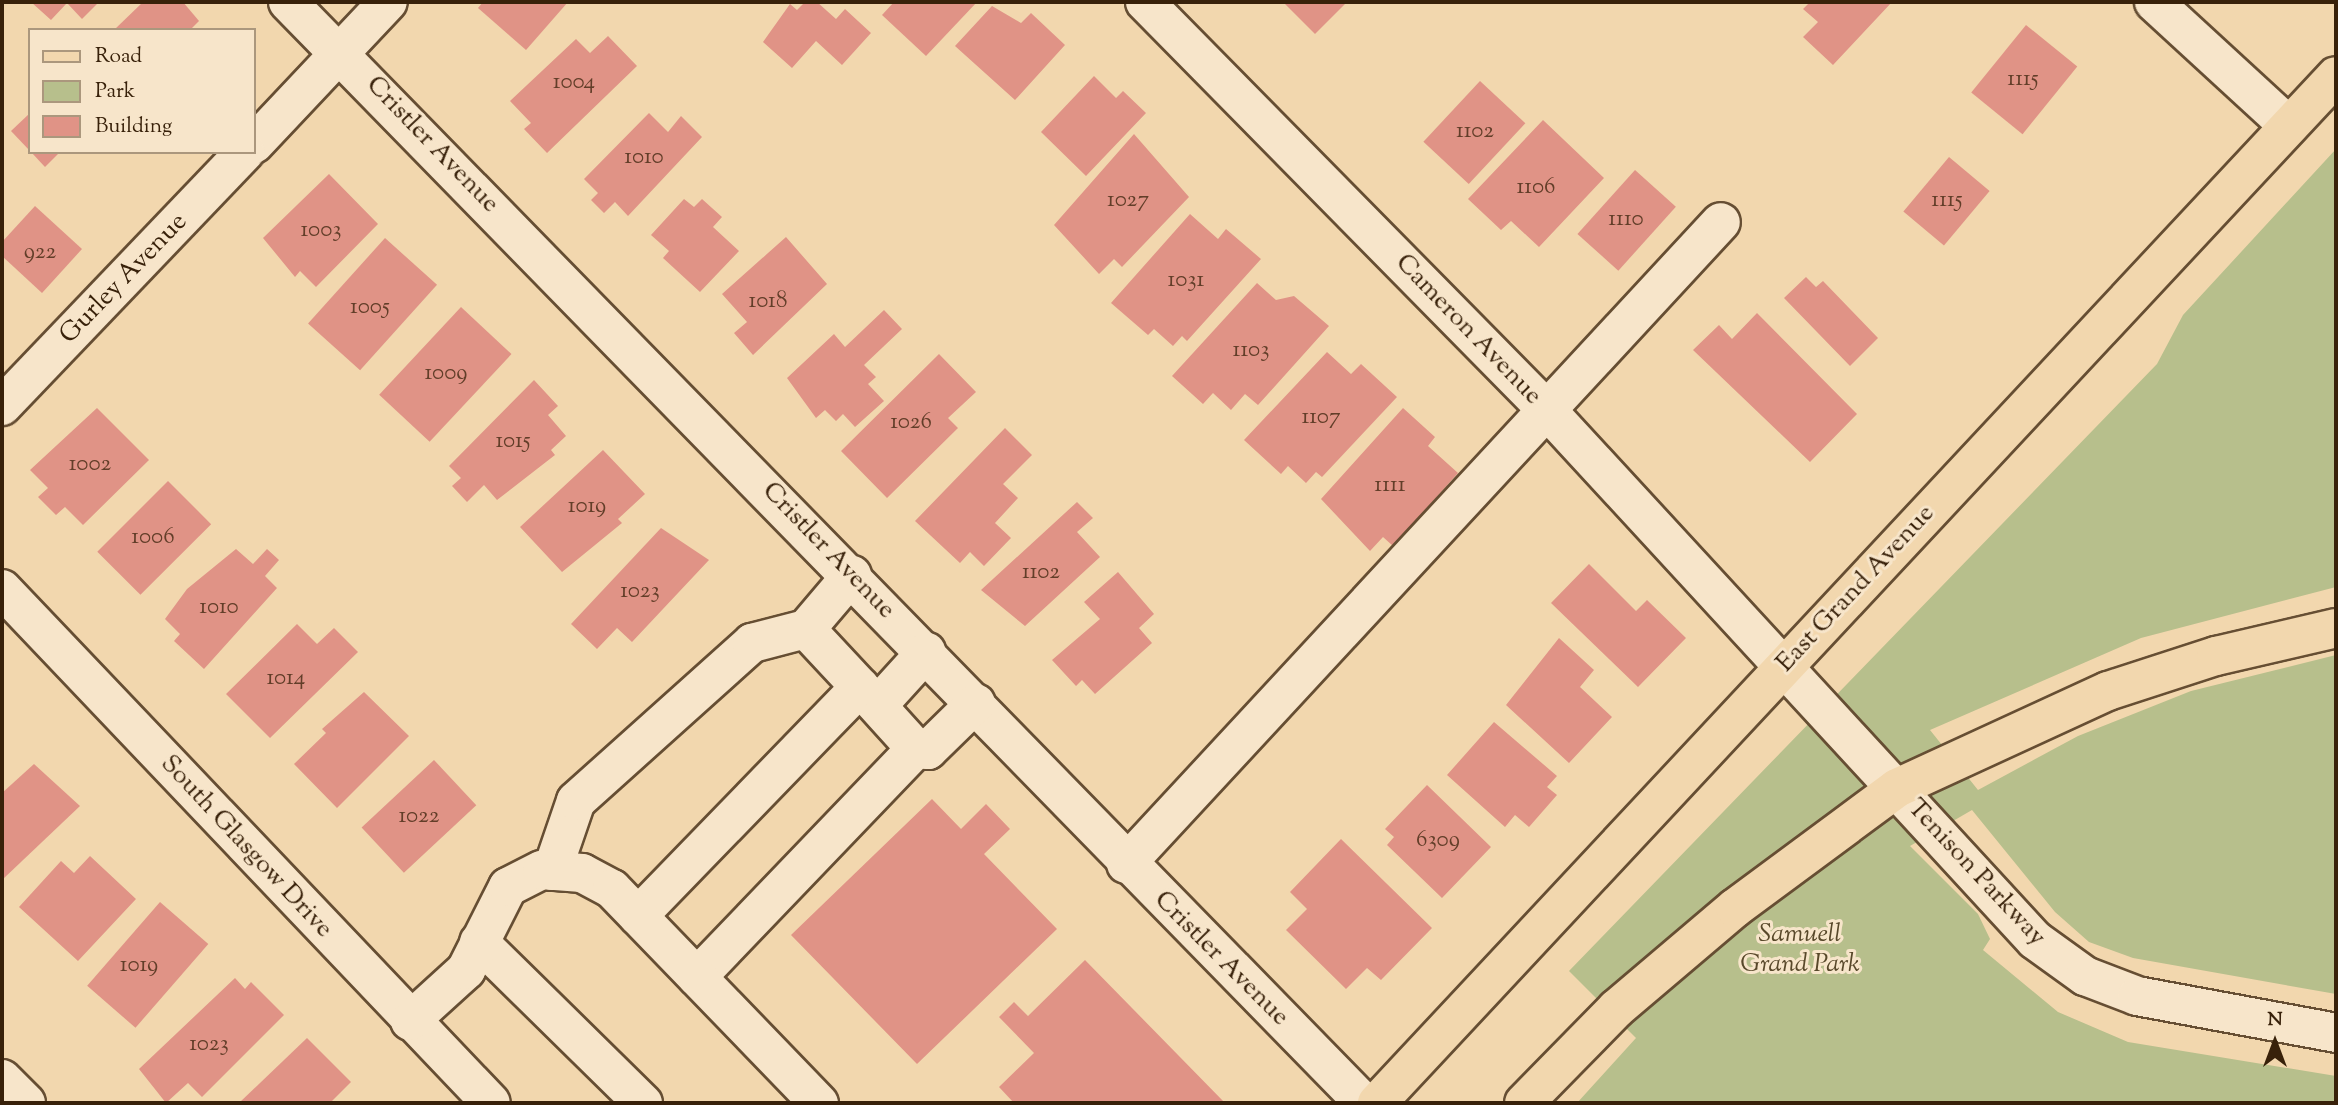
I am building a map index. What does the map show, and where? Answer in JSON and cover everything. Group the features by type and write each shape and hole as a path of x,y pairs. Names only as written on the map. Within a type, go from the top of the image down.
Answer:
{"main road":[{"name":"East Grand Avenue","path":"1377,1103 2336,76"},
{"path":"1524,1103 1616,1009 1735,908 1897,788 2108,691 2216,656 2336,628"}],"street":[{"name":"Cristler Avenue","path":"288,2 341,52 852,575 1126,864 1364,1103"},
{"path":"256,142 388,2"},
{"name":"Cameron Avenue","path":"1145,2 1545,408 1783,666"},
{"path":"2154,2 2288,126"},
{"name":"Gurley Avenue","path":"2,406 243,154"},
{"path":"1126,864 1545,408 1721,222"},
{"path":"552,871 576,801 752,643 806,629 852,575"},
{"name":"South Glasgow Drive","path":"2,589 410,1021 491,1103"},
{"path":"806,629 916,749 928,750 976,703"},
{"path":"638,916 869,696 926,652"},
{"name":"Tenison Parkway","path":"1783,666 2035,940 2085,976 2184,1007 2336,1033"},
{"path":"697,977 916,749"},
{"path":"410,1021 466,970 508,887 552,871 582,873 612,889 819,1103"},
{"path":"479,942 643,1103"},
{"path":"2,1079 26,1103"}],"green space":[{"name":"Samuell Grand Park","path":"2336,149 2336,587 2141,638 1930,730 1978,790 2078,736 2191,691 2336,655 2336,994 2133,958 2089,942 2055,912 1972,810 1910,846 1978,914 1990,939 1983,950 2058,1012 2128,1042 2336,1076 2336,1103 1577,1103 1636,1038 1569,971 2157,364 2183,315"}],"building":[{"path":"31,2 99,2 82,19 67,3 51,20"},
{"path":"143,2 183,2 199,21 192,28 116,28"},
{"path":"483,2 568,2 526,50 478,8"},
{"path":"805,2 817,2 836,19 845,9 871,33 842,65 816,41 792,68 763,42 790,4 797,10"},
{"path":"894,2 977,2 926,56 882,15"},
{"path":"1283,2 1347,2 1315,34"},
{"path":"1810,2 1892,2 1833,65 1803,37 1818,22 1803,9"},
{"path":"992,6 1021,23 1031,13 1065,45 1015,100 955,46"},
{"path":"2026,25 2077,67 2023,134 1971,93"},
{"path":"608,36 637,66 547,153 524,129 531,123 510,101 576,39 590,53"},
{"path":"1094,76 1116,98 1123,91 1146,113 1086,176 1041,132"},
{"path":"1480,81 1525,123 1469,184 1423,142"},
{"path":"649,113 668,132 681,116 702,137 628,216 615,202 604,213 591,200 598,193 584,179"},
{"path":"28,115 28,149 11,131"},
{"path":"1543,120 1604,178 1539,247 1511,221 1501,230 1468,199"},
{"path":"1134,134 1189,197 1122,267 1114,259 1099,274 1054,225"},
{"path":"33,154 58,154 45,167"},
{"path":"1949,157 1990,191 1944,245 1903,211"},
{"path":"1635,170 1676,207 1618,271 1577,234"},
{"path":"329,174 378,224 316,287 300,271 295,277 263,238"},
{"path":"684,199 694,207 702,199 722,217 713,227 739,251 700,292 663,258 669,251 651,235"},
{"path":"35,206 82,249 42,293 2,256 2,242"},
{"path":"1190,214 1218,239 1226,229 1261,259 1187,341 1182,336 1173,346 1154,329 1148,335 1111,303"},
{"path":"786,237 827,284 753,355 734,333 747,322 722,294"},
{"path":"385,238 437,285 360,370 308,323"},
{"path":"1806,277 1816,287 1823,281 1878,338 1850,366 1784,298"},
{"path":"1257,283 1276,300 1294,296 1329,326 1258,405 1245,394 1231,410 1213,393 1203,404 1172,376"},
{"path":"461,307 511,354 430,442 379,395"},
{"path":"884,310 902,329 864,365 876,377 868,384 884,401 855,427 843,414 836,421 825,410 816,418 787,378 834,334 845,347"},
{"path":"1757,313 1857,414 1810,462 1693,350 1719,325 1732,339"},
{"path":"1327,352 1351,374 1361,364 1397,397 1322,477 1316,472 1306,483 1288,466 1281,474 1244,440"},
{"path":"939,354 976,392 948,418 958,428 887,498 841,451"},
{"path":"534,380 558,406 548,415 566,436 551,450 555,455 497,500 484,485 467,502 452,486 461,478 449,466"},
{"path":"97,408 149,460 83,525 65,507 56,515 38,497 48,488 30,470"},
{"path":"1403,408 1435,437 1428,446 1458,473 1393,546 1383,537 1370,551 1321,499"},
{"path":"1005,428 1032,455 1003,484 1018,498 995,523 1011,538 984,566 970,552 960,563 915,521"},
{"path":"603,450 645,494 618,519 622,523 562,572 520,527"},
{"path":"168,481 211,524 140,595 97,552"},
{"path":"1077,502 1093,518 1077,532 1100,557 1025,626 981,590"},
{"path":"661,528 709,560 632,642 617,628 597,649 571,624"},
{"path":"236,549 253,564 267,549 279,560 265,576 277,588 204,669 174,641 180,634 165,619 187,589"},
{"path":"1589,564 1636,611 1647,600 1686,638 1638,687 1551,603"},
{"path":"1118,572 1154,614 1139,628 1152,643 1095,694 1082,680 1076,686 1052,660 1100,619 1084,602"},
{"path":"297,624 317,644 334,628 358,652 270,738 226,694"},
{"path":"1559,638 1594,670 1580,687 1612,717 1569,763 1506,705"},
{"path":"364,692 409,736 337,808 294,764 326,733 322,729"},
{"path":"1494,722 1557,776 1547,787 1557,795 1529,827 1515,815 1505,827 1447,775"},
{"path":"434,760 476,805 404,873 362,828"},
{"path":"34,764 80,806 2,880 2,793"},
{"path":"1427,785 1491,847 1442,898 1387,845 1394,837 1385,829"},
{"path":"932,799 961,829 986,804 1010,829 984,854 1057,929 917,1064 791,935"},
{"path":"1341,839 1432,928 1381,980 1367,968 1346,989 1286,930 1307,909 1290,892"},
{"path":"90,856 136,899 78,961 19,907 61,861 74,873"},
{"path":"160,902 208,944 135,1028 87,986"},
{"path":"1085,960 1225,1103 1014,1103 999,1087 1034,1053 999,1017 1014,1002 1028,1016"},
{"path":"235,978 245,989 251,982 284,1015 202,1097 188,1083 166,1103 139,1069"},
{"path":"307,1038 351,1082 330,1103 239,1103"}]}
